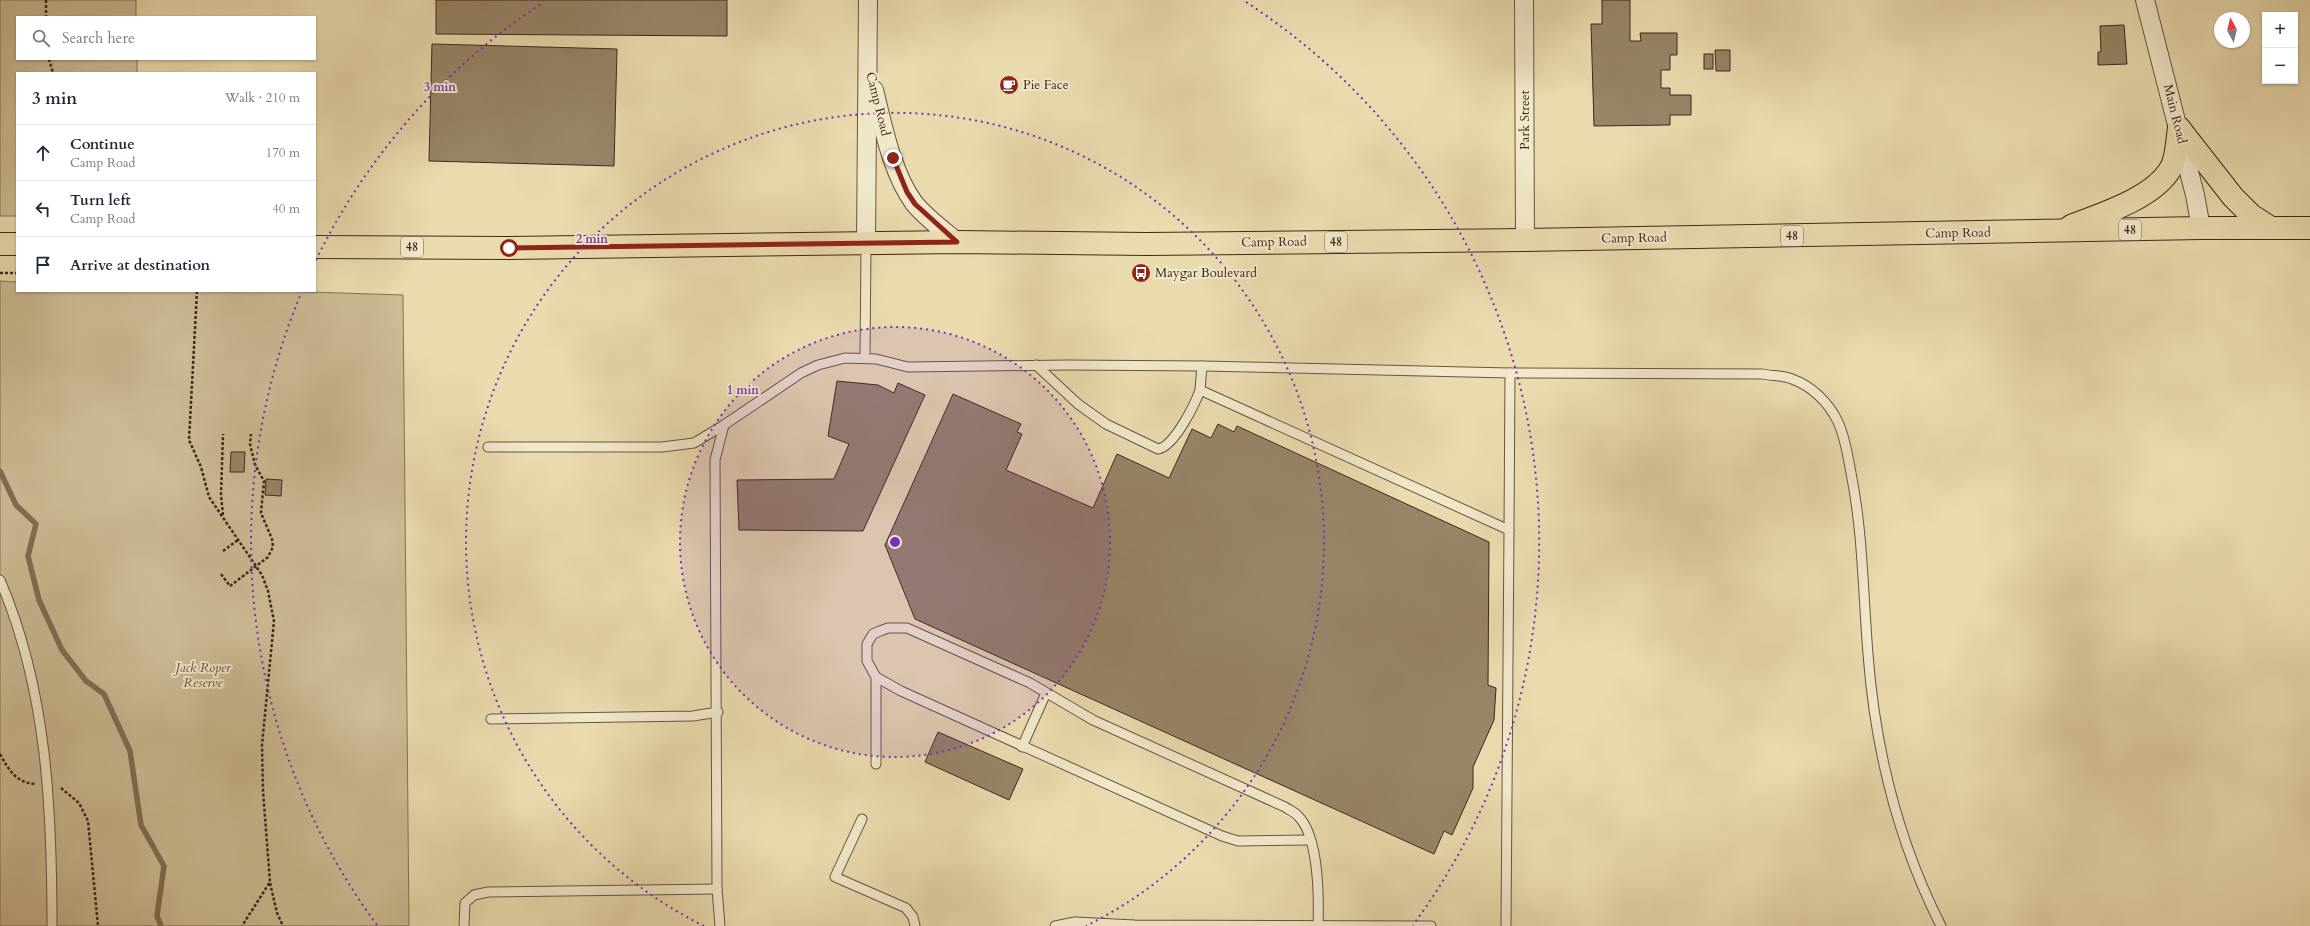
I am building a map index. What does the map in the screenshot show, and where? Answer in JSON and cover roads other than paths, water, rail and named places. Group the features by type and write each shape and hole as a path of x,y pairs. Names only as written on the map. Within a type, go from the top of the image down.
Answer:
{"main road":[{"path":"2179,128 2233,197 2251,215 2271,228"},
{"path":"2058,231 2119,207 2143,194 2164,179 2172,166 2179,128"},
{"name":"Camp Road","path":"316,247 509,248 957,242 1147,244 1526,240 2201,228 2310,228"},
{"path":"0,244 16,244"}],"street":[{"path":"866,244 868,0"},
{"name":"Park Street","path":"1524,0 1526,240"},
{"name":"Main Road","path":"2146,0 2179,128 2201,228"},
{"name":"Camp Road","path":"868,62 885,134 907,192 915,204 957,242"}],"lane":[{"path":"865,357 866,244"},
{"path":"488,447 662,446 694,443 724,425 801,373 818,364 845,358 865,357 908,367 1036,365 1202,366 1510,373 1762,374 1791,378 1812,389 1828,405 1838,423 1847,452 1858,507 1873,708 1883,762 1906,843 1921,887 1941,926"},
{"path":"1036,365 1078,404 1106,424 1158,449 1166,446 1194,405 1200,390 1202,366"},
{"path":"1506,926 1510,373"},
{"path":"1200,390 1509,530"},
{"path":"720,926 717,889 718,712 715,460 724,425"},
{"path":"0,580 8,599 30,674 43,737 48,786 52,926"},
{"path":"876,764 876,677 867,661 867,644 869,639 882,630 907,628 1030,683 1093,720 1285,807 1298,816 1310,840 1317,865 1318,926"},
{"path":"876,677 901,691 1022,747 1222,836 1244,841 1310,840"},
{"path":"1022,747 1046,693"},
{"path":"491,719 693,716 718,712"},
{"path":"862,819 835,877 906,908 913,917 915,926"},
{"path":"464,926 465,903 474,895 488,892 717,889"},
{"path":"1056,926 1075,922 1318,926 1431,926"}],"waterway":[{"path":"0,471 16,505 36,524 28,556 39,600 62,650 86,681 104,694 130,751 141,825 164,866 157,916 161,926"}],"place":[{"name":"Pie Face","path":"1009,85"},
{"name":"Maygar Boulevard","path":"1141,273"}],"park label":[{"name":"Jack Roper Reserve","path":"203,676"}]}
